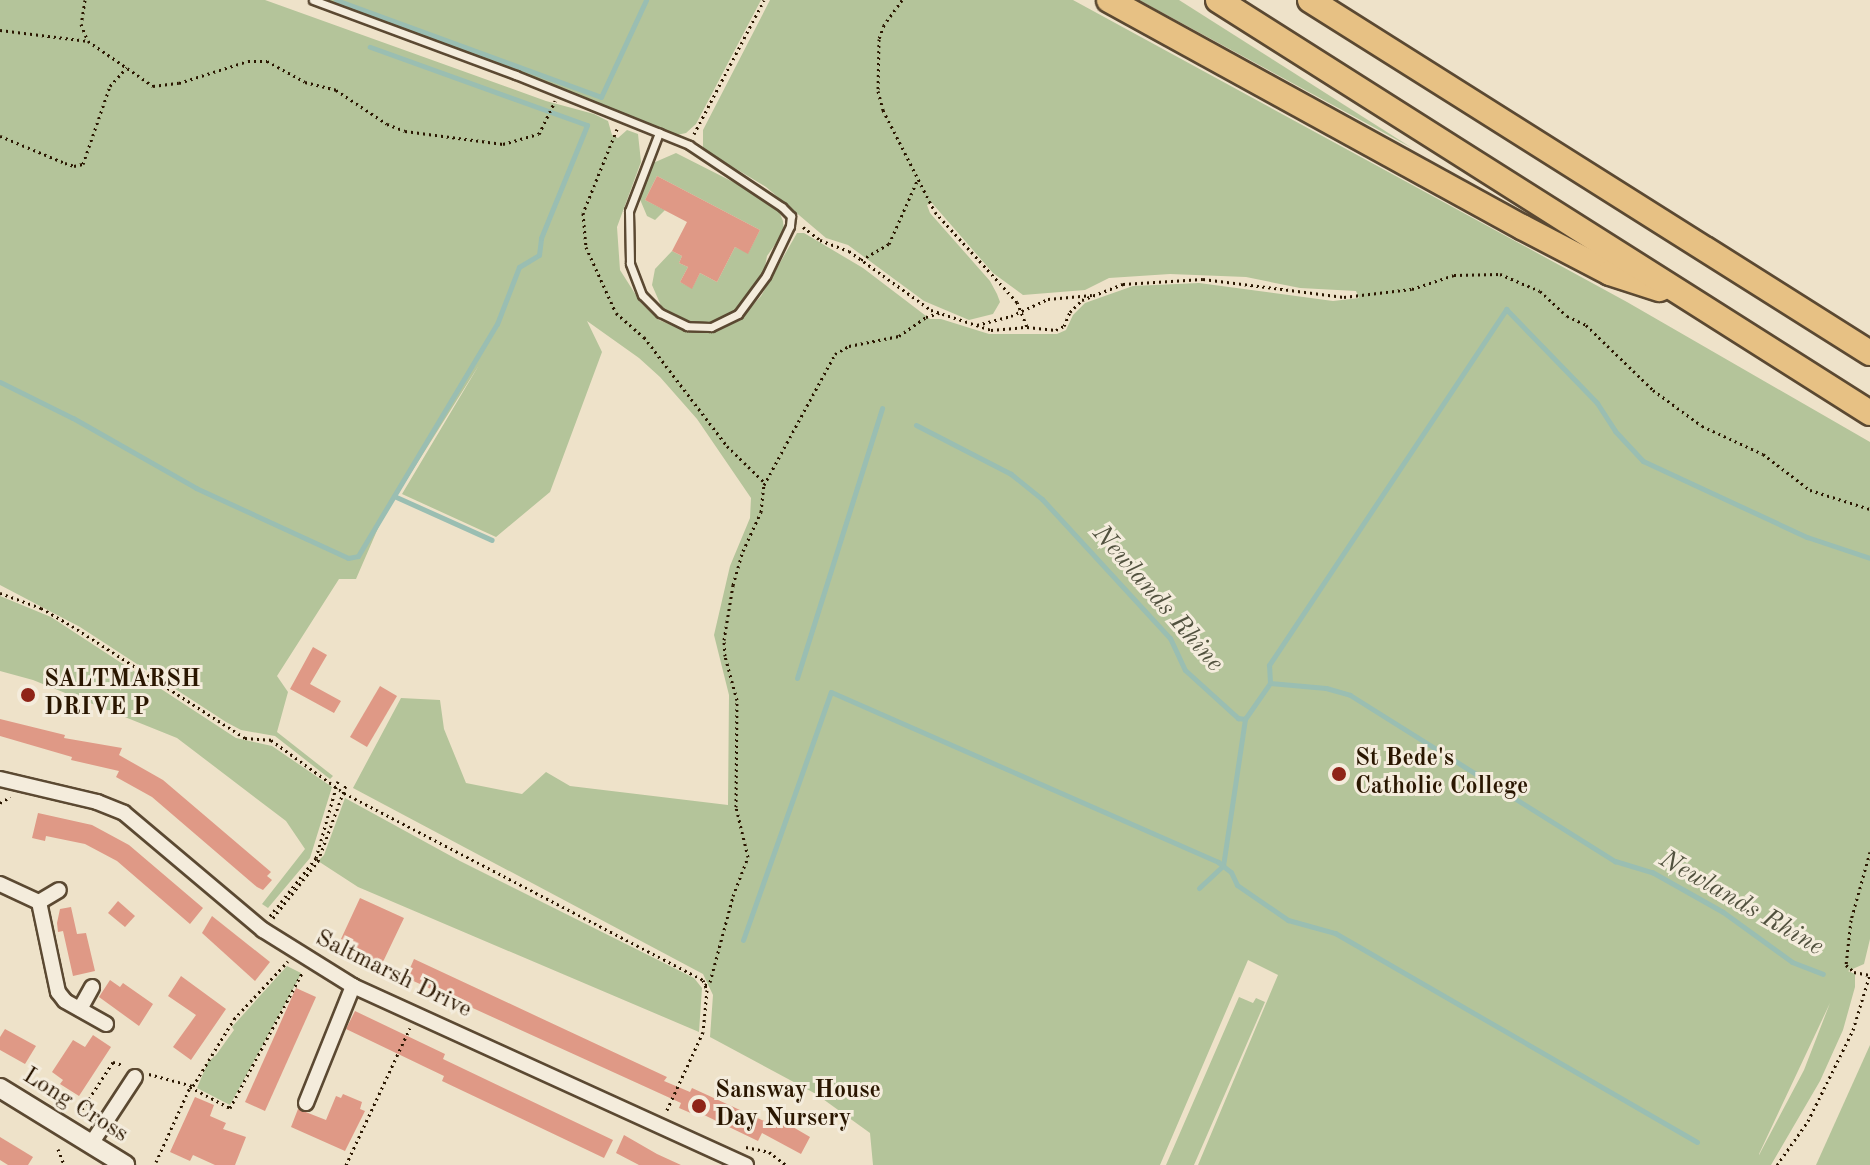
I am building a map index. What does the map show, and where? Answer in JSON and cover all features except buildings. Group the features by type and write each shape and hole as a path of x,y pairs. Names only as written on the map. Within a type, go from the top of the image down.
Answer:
{"highway":[{"path":"1109,0 1610,273 1695,302"},
{"path":"1218,0 1870,413"},
{"path":"1310,0 1870,353"},
{"path":"1332,0 1462,95"}],"street":[{"name":"Saltmarsh Drive","path":"0,779 97,802 124,813 291,956 582,1087 658,1127 746,1165"},
{"path":"0,884 39,902"},
{"path":"39,902 59,890"},
{"path":"39,902 55,986 65,1001 106,1024"},
{"path":"306,1103 353,986"},
{"path":"80,1009 92,987"},
{"path":"91,1144 135,1077"},
{"name":"Long Cross","path":"0,1088 119,1163"}],"lane":[{"path":"313,0 559,93 659,133 689,145 791,216 790,226 766,276 738,314 721,324 704,328 671,320 642,295 627,246 634,192 659,133"}],"path":[{"path":"85,0 81,24 88,41"},
{"path":"689,145 764,0"},
{"path":"902,0 884,25 879,39 878,91 917,181 935,212 1022,311 1027,327"},
{"path":"0,30 88,41 143,81 165,86 248,61 267,61 305,82 336,90 387,124 405,131 473,142 503,144 534,138 544,126 559,93"},
{"path":"0,136 74,166 83,164 110,86 127,67"},
{"path":"861,260 889,244 917,181"},
{"path":"791,216 820,240 861,260 939,313 991,330 1027,327 1047,331 1061,328 1077,304 1123,284 1203,279 1344,297 1412,289 1454,275 1500,274 1540,291 1567,316 1586,325 1653,390 1702,426 1760,452 1810,490 1870,509"},
{"path":"977,325 1048,299 1094,295"},
{"path":"705,985 710,982 733,896 748,857 736,807 737,700 725,656 724,640 733,585 743,551 761,512 764,485 835,354 849,346 899,336 926,317 939,313"},
{"path":"0,593 41,608 72,626 245,738 271,740 344,793 703,980 703,1032 658,1127"},
{"path":"262,929 316,858 338,781"},
{"path":"262,929 318,861 346,785"},
{"path":"1777,1165 1808,1121 1853,1030 1870,975 1854,972 1846,965 1851,920 1870,852"},
{"path":"79,1114 113,1062 135,1077 190,1087 230,1108 303,970 291,956 234,1019 190,1087 156,1162"},
{"path":"346,1165 416,1014"},
{"path":"58,1149 64,1165"}],"green space":[{"path":"0,0 265,0 546,101 594,114 608,121 612,135 618,138 627,130 638,134 641,162 617,227 620,270 641,303 659,320 678,328 704,333 721,329 744,315 761,296 797,233 804,233 863,268 930,319 941,319 989,334 1057,334 1066,330 1073,315 1085,303 1133,286 1199,283 1333,301 1359,298 1356,291 1300,288 1246,277 1170,274 1109,278 1085,290 1023,295 993,273 932,203 927,205 930,213 990,281 1000,302 993,314 969,320 924,301 848,245 826,238 766,187 703,149 703,130 770,0 1073,0 1627,302 1870,442 1870,939 1864,964 1848,971 1855,974 1855,987 1843,1030 1820,1081 1771,1165 1198,1165 1278,975 1248,960 1160,1165 873,1165 870,1133 816,1094 710,1037 713,995 703,974 353,788 401,698 440,700 444,729 466,783 522,794 546,772 570,786 728,805 729,695 714,635 730,566 750,518 751,498 697,419 660,377 587,321 602,352 550,492 496,537 402,494 479,365 382,519 356,579 339,579 277,676 288,692 277,732 333,776 330,779 275,736 241,730 226,722 80,627 0,585","holes":["1830,1003 1804,1070 1759,1155"]},
{"path":"317,0 761,0 696,124 686,133 672,136 483,60"},
{"path":"1139,0 1179,0 1412,148"},
{"path":"676,153 745,188 779,211 783,221 784,232 767,256 764,272 737,310 714,324 689,323 662,308 652,285 655,269 672,251 682,256 679,263 688,267 680,282 692,288 700,273 717,282 735,247 748,253 760,230 657,176 645,200 665,210 655,220 647,216 639,197 644,181 653,163"},
{"path":"0,596 51,617 236,738 272,746 332,787 310,858 268,908 262,904 305,849 286,821 177,738 33,680 0,671"},
{"path":"345,798 460,861 694,978 702,988 699,1032 358,887 318,861 324,855"},
{"path":"287,966 301,973 230,1105 197,1088 208,1062 234,1030 232,1027"},
{"path":"1239,997 1253,1003 1256,998 1265,1002 1194,1165 1166,1165"},
{"path":"1870,1045 1870,1165 1816,1165"}],"waterway":[{"path":"336,0 601,97 646,0"},
{"path":"0,382 73,418 196,488 348,558 358,556 497,324 519,267 539,255 541,238 587,125 370,47"},
{"path":"1270,683 1269,665 1506,309 1597,403 1615,431 1643,461 1807,537 1870,558"},
{"path":"797,678 882,408"},
{"name":"Newlands Rhine","path":"916,425 1011,474 1042,499 1170,638 1185,670 1238,718 1245,719 1270,683 1326,688 1350,695 1615,861 1652,872 1723,912 1792,962 1823,974"},
{"path":"394,496 492,540"},
{"path":"743,940 831,692 1218,862 1231,872 1237,885 1288,920 1335,933 1697,1142"},
{"path":"1199,888 1223,866 1245,719"}],"place":[{"name":"SALTMARSH DRIVE P","path":"28,695"},
{"name":"St Bede's Catholic College","path":"1339,774"},
{"name":"Sansway House Day Nursery","path":"699,1106"}]}
